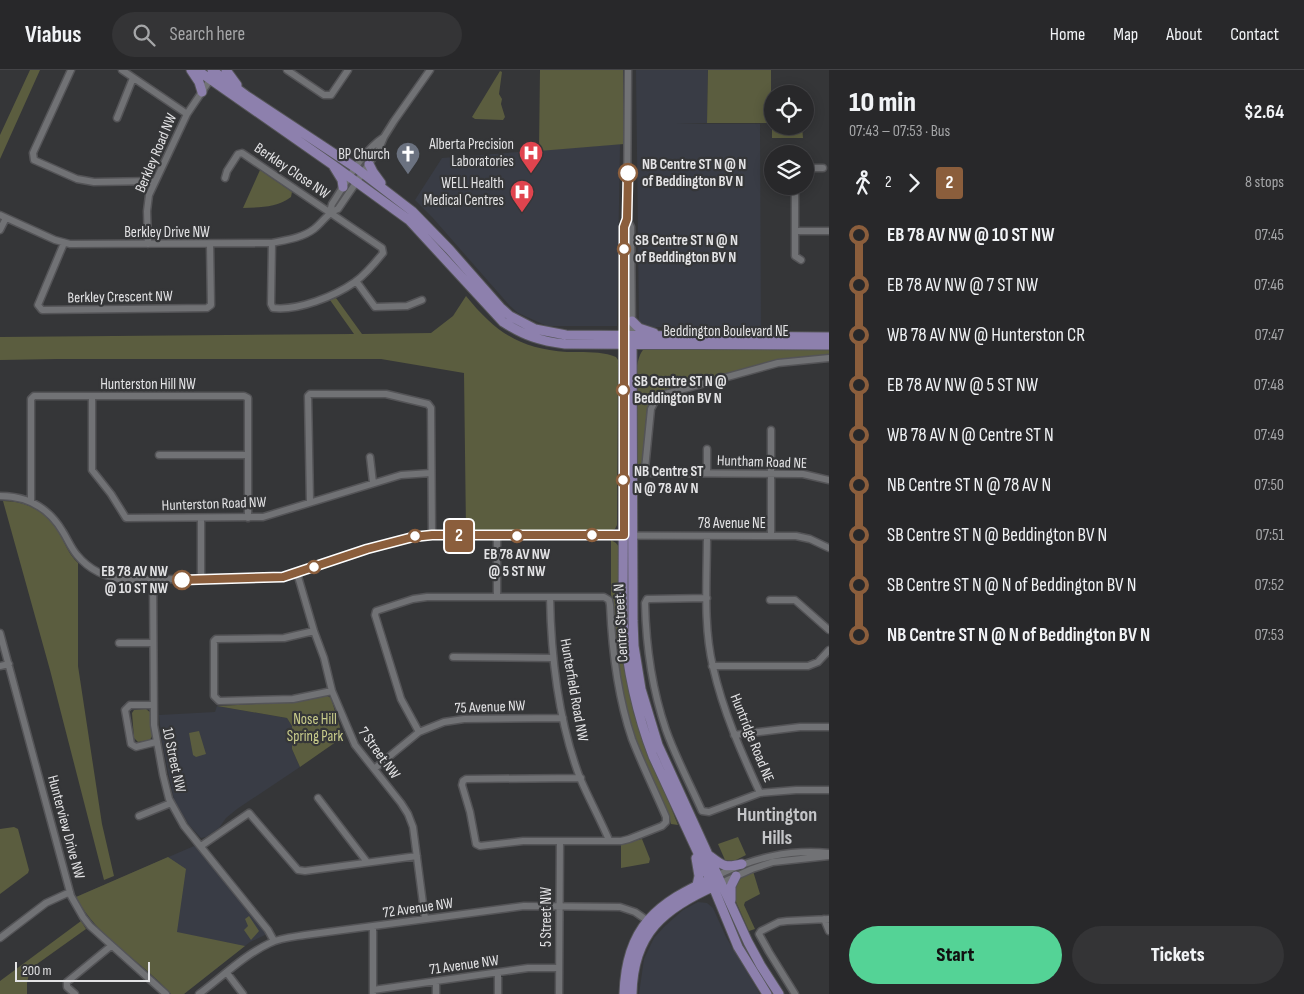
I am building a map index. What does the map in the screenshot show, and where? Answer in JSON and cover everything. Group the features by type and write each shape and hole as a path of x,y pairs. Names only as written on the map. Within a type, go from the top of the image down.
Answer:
{"main road":[{"path":"191,70 199,82 202,92"},
{"path":"197,70 214,73 359,171 412,210 500,307 522,323 545,332 566,335 628,338"},
{"path":"226,70 247,96"},
{"path":"214,73 333,165 409,220 504,322 522,334 547,342 565,344 601,344 628,338"},
{"path":"369,164 385,190"},
{"path":"333,165 342,180 343,187"},
{"path":"632,321 643,330 664,336"},
{"name":"Beddington Boulevard NE","path":"628,338 664,336 829,336"},
{"name":"Beddington Boulevard NE","path":"628,338 645,344 829,345"},
{"name":"Centre Street N","path":"628,338 623,359 628,535 634,646 641,689 658,745 709,854 722,908 738,947 767,994"},
{"name":"Centre Street N","path":"628,338 631,370 628,535 623,620 633,694 650,750 684,823 716,881 731,903 751,947 779,994"},
{"path":"601,344 614,350 623,359"},
{"path":"631,370 639,349 645,344"},
{"path":"684,823 684,832 697,862 699,876 697,885"},
{"path":"709,854 725,866 742,864"},
{"path":"731,903 731,886 736,876"},
{"path":"624,994 624,977 634,942 663,905 697,885 716,881"},
{"path":"632,994 633,972 637,956 651,922 716,881"},
{"path":"690,897 707,896 722,908"}],"street":[{"path":"71,70 33,153 34,160 77,179 94,182 155,181"},
{"path":"122,70 187,114"},
{"path":"287,70 324,95 331,95 348,70"},
{"path":"359,171 369,164 384,137 430,70"},
{"name":"Centre Street N","path":"628,70 627,219 624,227 628,338"},
{"name":"Berkley Road NW","path":"148,244 147,211 149,195 187,114 214,73"},
{"path":"117,118 133,78"},
{"path":"359,171 373,144 384,137"},
{"name":"Berkley Close NW","path":"226,178 227,171 238,154 242,153 330,212"},
{"path":"814,168 823,168"},
{"name":"Berkley Drive NW","path":"3,216 64,243 87,245 272,244 306,234 314,229 330,212 338,209 359,171"},
{"name":"Berkley Drive NW","path":"330,212 332,204 343,187 353,179"},
{"path":"795,195 795,256 801,260"},
{"path":"272,244 271,304 274,308 303,305 332,295 356,281 383,253 382,248 330,212"},
{"path":"0,230 3,216"},
{"name":"Centre Street N","path":"627,219 630,227 632,321 628,338"},
{"path":"795,231 829,231"},
{"name":"Berkley Crescent NW","path":"64,243 38,305 42,310 207,308 211,305 210,244"},
{"path":"356,281 375,307 407,306 422,300"},
{"name":"Huntham Road NE","path":"829,358 778,363 662,395 655,401 651,410 645,468 651,473 803,474 829,480"},
{"path":"310,502 308,396 310,394 386,394 428,404 431,408 432,535"},
{"name":"Hunterston Hill NW","path":"31,502 31,399 34,396 246,396 248,518"},
{"name":"Hunterston Road NW","path":"92,397 92,470 111,494 126,518 263,517 401,475 431,473"},
{"path":"771,430 771,536"},
{"path":"707,448 707,473"},
{"path":"159,455 248,455"},
{"path":"370,457 373,483"},
{"path":"0,496 14,497 31,502"},
{"name":"78 Avenue NE","path":"31,502 44,509 55,519 75,554 84,563 94,570 119,579 283,577 367,549 413,537 432,535 803,537 829,548"},
{"path":"201,518 201,579"},
{"path":"497,536 497,596"},
{"name":"Huntridge Road NE","path":"707,536 707,623 712,666 727,717 760,793 829,790"},
{"name":"7 Street NW","path":"296,573 324,658 332,691 355,745 408,814 413,827 425,919"},
{"name":"10 Street NW","path":"153,580 153,705 156,742 171,803 178,818 268,930 274,941"},
{"path":"419,732 401,699 374,615 376,611 413,599 427,597 608,598 613,654 622,706 633,741 666,820 662,826 629,839 504,842 480,846 476,844 470,812 462,785 466,779 581,778"},
{"name":"Hunterfield Road NW","path":"550,597 552,658 562,718 581,778 609,840"},
{"path":"707,598 650,598 646,601 649,660 661,712 676,754 702,811 710,812 760,793"},
{"path":"770,600 795,600 829,630"},
{"path":"314,631 284,638 216,639 214,642 214,696 219,701 293,699 332,691"},
{"name":"Hunterview Drive NW","path":"0,633 70,892 82,917 111,946 166,994"},
{"path":"118,643 153,642"},
{"path":"712,666 808,666 818,662 829,650"},
{"path":"453,658 552,658"},
{"path":"0,666 9,664"},
{"path":"153,705 130,705 125,710 131,744 136,747 156,742"},
{"name":"75 Avenue NW","path":"374,769 419,732 451,720 562,718"},
{"path":"734,735 800,727 829,728"},
{"path":"318,798 367,862"},
{"path":"139,816 171,803"},
{"path":"201,846 249,813 298,870 305,871 417,856"},
{"name":"5 Street NW","path":"559,994 560,841"},
{"path":"716,881 742,864 777,854 829,855"},
{"path":"716,881 736,876 773,862 829,855"},
{"path":"0,938 46,903 70,892"},
{"name":"72 Avenue NW","path":"199,994 243,960 274,941 305,935 524,906 620,907 634,912 651,922"},
{"path":"795,994 768,952 759,934 760,931 779,922 802,919 826,919 829,931"},
{"path":"374,926 374,992"},
{"path":"75,994 67,987 67,982 111,946"},
{"name":"71 Avenue NW","path":"374,992 528,968 558,968"},
{"path":"227,973 243,994"},
{"path":"498,973 498,994"},
{"path":"436,982 436,994"}],"shaded area":[{"path":"636,70 708,70 707,123 676,124 760,124 761,327 648,327 639,321"},
{"path":"620,144 617,326 547,326 518,313 415,200 442,158"},
{"path":"217,706 287,718 292,726 292,749 300,767 237,809 226,818 219,828 206,837 201,838 189,825 174,800 162,742 159,715 215,712"},
{"path":"194,846 265,932 265,935 250,942 184,994 171,994 144,967 95,926 76,897"},
{"path":"698,902 707,903 713,908 726,937 760,994 639,994 644,959 654,938 683,910"}],"green space":[{"path":"30,70 40,70 0,159 0,135"},
{"path":"540,70 623,70 624,144 539,151"},
{"path":"708,70 771,70 771,85 764,85 764,123 707,123"},
{"path":"500,71 502,72 499,94 502,99 501,104 505,117 503,120 475,119 472,117"},
{"path":"772,135 803,135 803,138 772,138"},
{"path":"260,170 292,192 291,197 274,205 243,208"},
{"path":"466,296 487,320 498,329 522,342 550,350 605,354 616,357 618,360 617,525 615,529 609,531 466,530 464,373 381,359 0,360 0,337 354,334 330,300 336,298 362,334 431,333 453,316"},
{"path":"829,348 829,355 775,360 660,392 652,399 647,409 641,472 636,467 634,405 636,370 639,357 644,349"},
{"path":"3,501 20,503 36,509 49,519 78,563 78,666 102,824 114,876 104,880 50,670"},
{"path":"611,540 619,547 627,682 634,714 678,825 671,824 639,748 623,694 611,595"},
{"name":"Nose Hill Spring Park","path":"326,695 331,698 343,737 300,767 292,749 292,726 287,718 217,706 293,702"},
{"path":"146,709 151,713 152,736 150,740 138,742 134,738 132,713 134,710"},
{"path":"199,731 206,754 196,757 193,755 189,733"},
{"path":"14,827 18,829 29,870 28,873 0,894 0,829"},
{"path":"738,837 746,855 734,861 725,860 718,844"},
{"path":"642,839 650,859 649,863 621,868 621,844"},
{"path":"168,857 186,869 177,932 245,946 184,994 171,994 107,937 95,925 76,897"},
{"path":"753,871 760,894 745,902 744,905 755,929 749,931 732,893 738,878"},
{"path":"249,916 259,931 251,940 244,930 248,926 245,919"},
{"path":"81,921 86,929 30,969 27,994 0,994 0,981"}],"bus line":[{"name":"2","path":"182,580 283,577 367,549 413,537 432,535 624,535 624,227 627,219 628,173"}],"place":[{"name":"NB Centre ST N @ N of Beddington BV N","path":"628,173"},
{"name":"Alberta Precision Laboratories","path":"531,174"},
{"name":"BP Church","path":"408,175"},
{"name":"WELL Health Medical Centres","path":"522,213"},
{"name":"SB Centre ST N @ N of Beddington BV N","path":"624,249"},
{"name":"SB Centre ST N @ Beddington BV N","path":"623,390"},
{"name":"NB Centre ST N @ 78 AV N","path":"623,480"},
{"name":"EB 78 AV NW @ 5 ST NW","path":"517,536"},
{"name":"EB 78 AV NW @ 10 ST NW","path":"182,580"}],"district":[{"name":"Huntington Hills","path":"777,826"}]}
